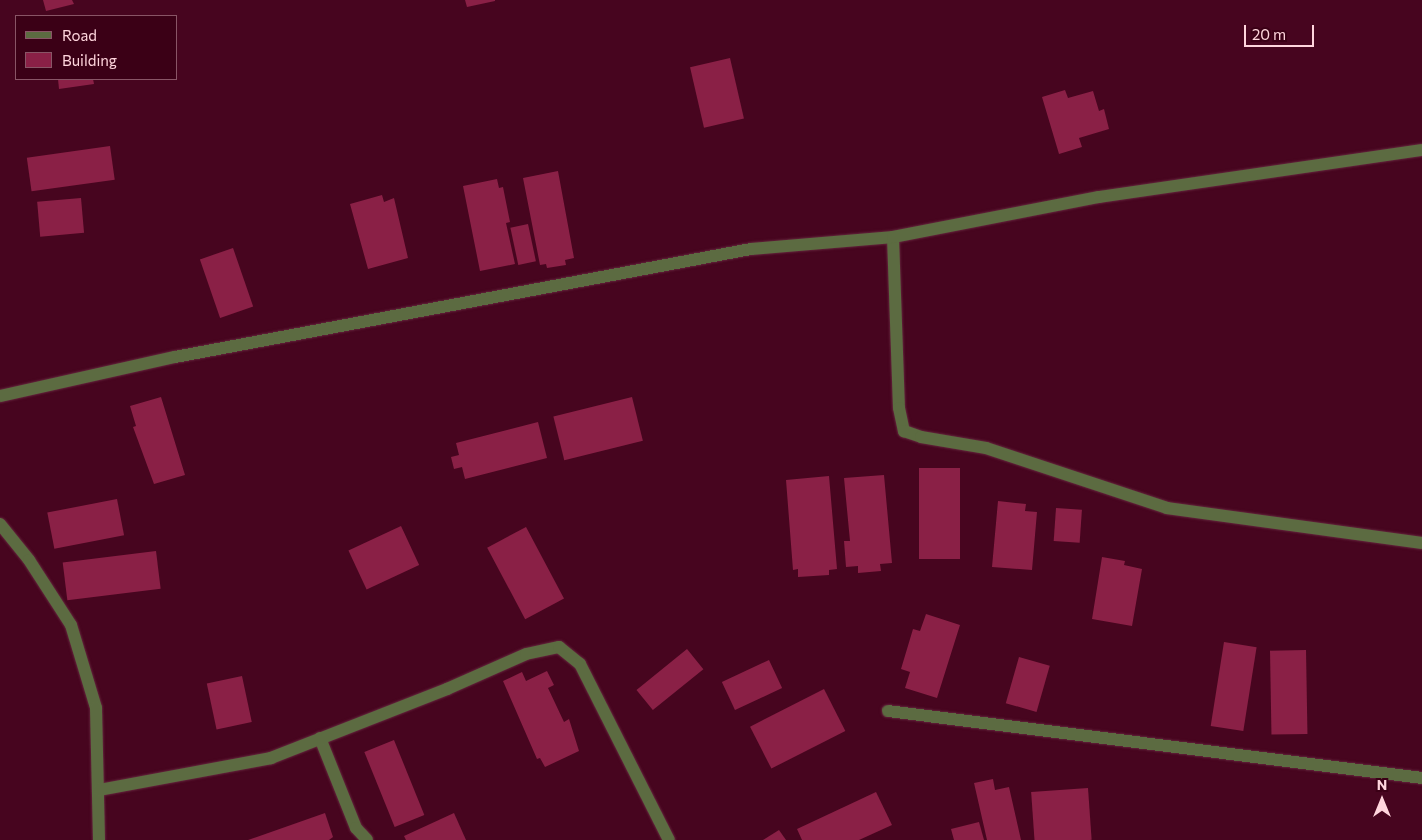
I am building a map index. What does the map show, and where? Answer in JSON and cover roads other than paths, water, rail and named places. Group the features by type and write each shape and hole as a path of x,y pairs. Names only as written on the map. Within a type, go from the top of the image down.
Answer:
{"street":[{"path":"0,396 175,357 751,249 893,237 1099,197 1422,150"},
{"path":"893,237 900,408 904,431 921,437 986,448 1167,508 1422,544"},
{"path":"0,524 30,560 71,625 96,708 100,840"},
{"path":"99,790 271,758 526,654 559,647 580,664 669,840"},
{"path":"888,711 1422,778"},
{"path":"320,738 356,828 366,840"}]}
